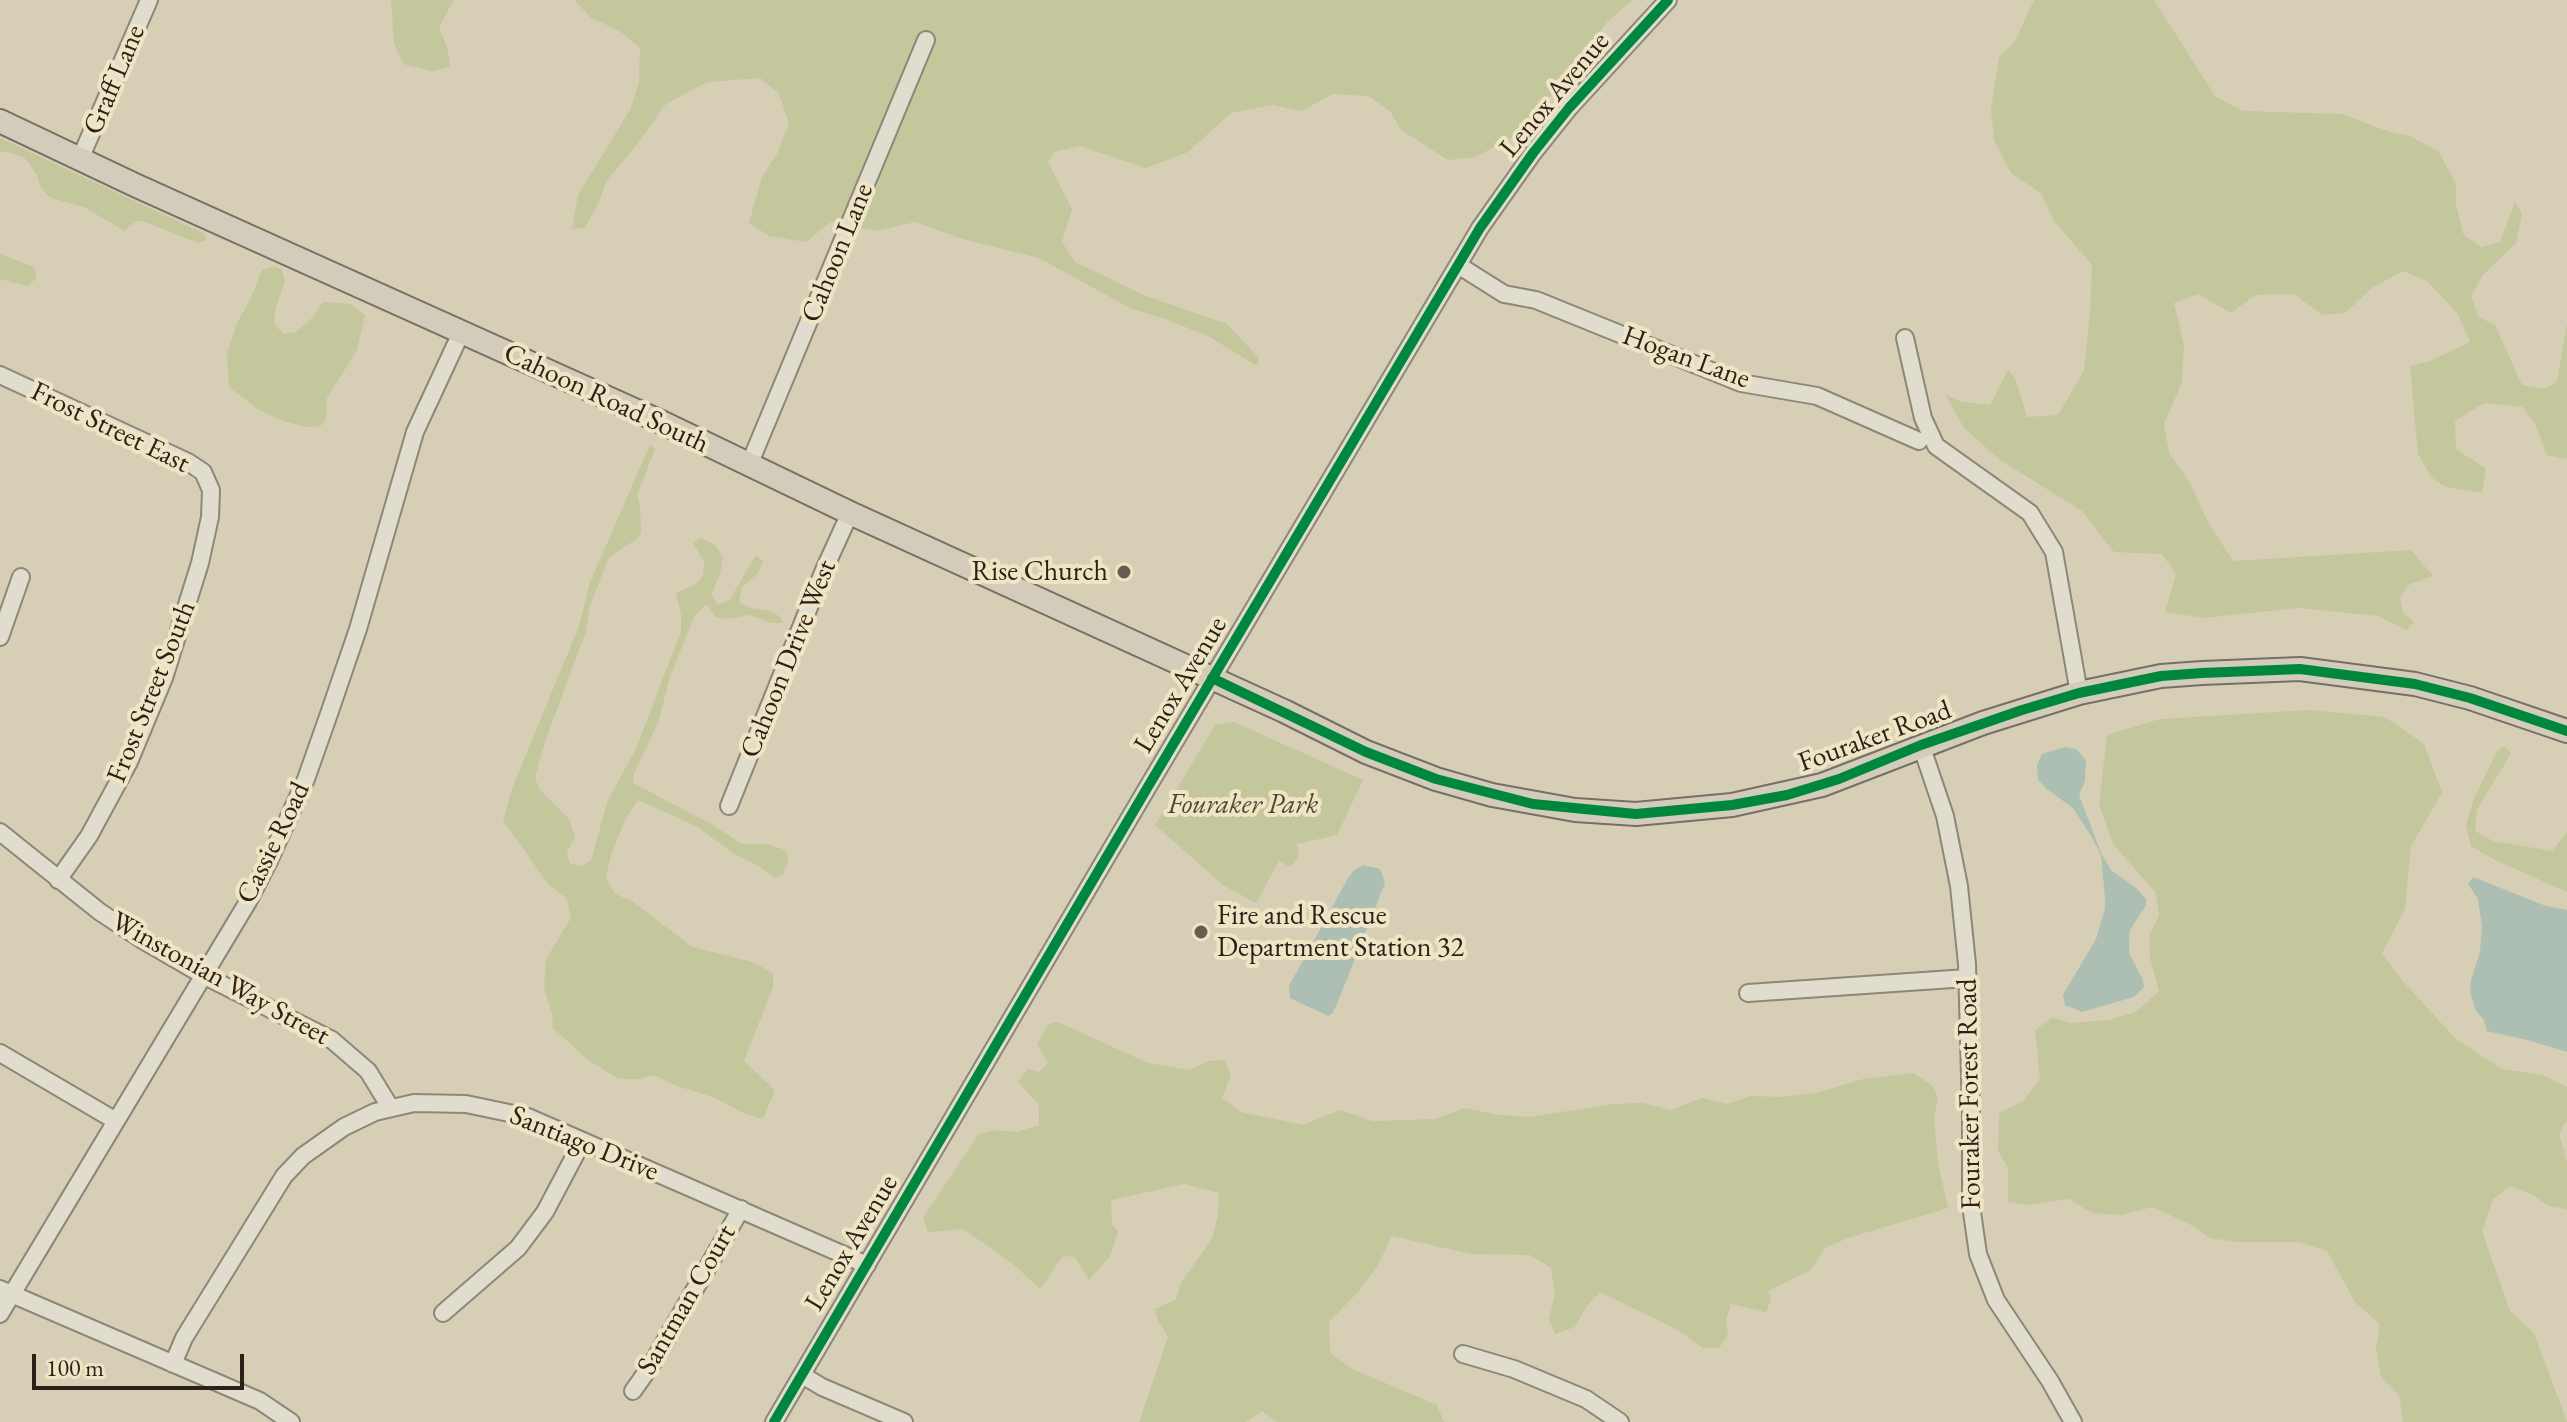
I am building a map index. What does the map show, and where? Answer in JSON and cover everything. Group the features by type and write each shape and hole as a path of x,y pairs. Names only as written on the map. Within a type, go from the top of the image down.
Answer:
{"main road":[{"name":"Cahoon Road South","path":"0,121 659,421 850,513 1212,678"},
{"name":"Fouraker Road","path":"1212,678 1366,752 1436,779 1492,795 1575,810 1636,814 1732,805 1822,785 1921,745 2022,710 2079,693 2161,676 2300,669 2415,684 2470,698 2567,731"}],"street":[{"name":"Graff Lane","path":"80,159 149,0"},
{"name":"Lenox Avenue","path":"774,1422 1458,265 1533,153 1569,108 1668,0"},
{"name":"Cahoon Lane","path":"749,465 926,40"},
{"name":"Hogan Lane","path":"1458,265 1504,294 1536,300 1741,383 1817,396 1919,441"},
{"name":"Cassie Road","path":"0,1314 6,1292 116,1121 269,861 306,779 358,629 415,432 461,333"},
{"path":"1905,338 1923,418 1936,446 2030,513 2054,552 2079,693"},
{"name":"Frost Street East","path":"0,375 188,462 203,472 211,490"},
{"name":"Frost Street South","path":"58,880 78,855 116,787 164,678 200,563 210,517 211,490"},
{"name":"Cahoon Drive West","path":"729,806 850,513"},
{"path":"0,637 21,577"},
{"name":"Fouraker Forest Road","path":"1921,745 1945,816 1959,886 1967,978 1971,1205 1978,1254 1996,1300 2050,1381 2073,1422"},
{"name":"Winstonian Way Street","path":"0,832 120,926 203,975 310,1026 332,1040 368,1071 390,1107"},
{"path":"1748,993 1967,978"},
{"path":"0,1053 116,1121"},
{"name":"Santiago Drive","path":"173,1364 184,1338 284,1176 318,1143 362,1118 390,1107 414,1103 447,1102 498,1109 528,1117 867,1265"},
{"path":"443,1313 518,1248 545,1212 582,1142"},
{"name":"Santman Court","path":"633,1391 652,1364 741,1209"},
{"path":"6,1292 260,1401 291,1422"},
{"path":"1463,1354 1514,1369 1586,1399 1620,1422"},
{"path":"802,1375 822,1387 904,1422"}],"green space":[{"path":"391,0 454,0 439,27 448,50 450,67 432,71 403,64 394,43"},
{"path":"574,0 1632,0 1608,21 1559,87 1510,139 1475,157 1448,160 1401,130 1390,111 1368,96 1333,94 1301,111 1272,105 1231,113 1188,152 1146,168 1080,146 1054,152 1048,162 1072,209 1062,242 1075,262 1146,296 1227,324 1259,358 1257,366 1208,336 1132,309 1039,258 963,239 915,222 877,231 831,222 806,242 769,236 749,223 762,177 777,154 789,123 779,94 760,78 707,82 666,104 607,180 585,228 572,229 578,195 630,110 639,82 640,48 620,31 591,18"},
{"path":"2034,0 2154,0 2215,96 2243,111 2342,114 2410,136 2439,152 2456,184 2456,204 2463,234 2481,247 2500,242 2515,202 2522,213 2516,243 2483,275 2471,296 2478,317 2495,325 2522,385 2545,389 2557,382 2567,324 2567,459 2547,455 2535,424 2523,407 2484,403 2455,421 2456,449 2486,469 2482,493 2446,487 2432,478 2418,454 2410,366 2430,361 2470,342 2458,314 2428,282 2403,271 2372,288 2345,313 2322,315 2294,294 2255,295 2231,313 2198,294 2174,303 2184,345 2182,382 2164,424 2169,453 2190,483 2208,522 2233,561 2411,550 2433,576 2410,584 2400,597 2403,613 2414,622 2406,630 2378,616 2298,608 2204,618 2165,612 2176,574 2162,554 2114,552 2082,511 2000,460 1964,428 1945,394 1962,402 1990,405 2008,370 2015,378 2027,417 2058,415 2084,371 2092,265 2054,221 2041,193 2011,173 1994,140 1991,109 1999,57 2015,41"},
{"path":"0,138 205,234 206,240 198,243 143,221 137,221 124,231 84,207 51,198 40,187 37,175 25,158 0,152"},
{"path":"0,254 34,267 37,278 27,286 0,279"},
{"path":"275,266 282,270 285,282 274,323 283,334 296,332 313,317 323,302 350,304 365,315 357,350 327,398 326,421 320,426 307,427 283,421 259,410 229,387 227,354 237,323 262,270"},
{"path":"650,445 655,449 637,495 641,532 637,539 609,557 535,777 539,789 569,819 575,836 567,853 570,864 582,866 591,860 608,800 636,749 681,631 676,593 697,583 703,575 704,561 693,544 700,537 715,545 723,557 711,595 718,604 729,601 756,555 763,561 758,573 742,587 739,602 751,608 770,611 779,616 783,623 771,623 749,615 727,619 715,617 706,604 694,617 670,677 658,723 634,773 633,783 713,825 742,844 768,844 785,850 789,860 783,874 775,878 734,854 696,826 638,800 625,820 611,855 606,878 615,894 632,901 692,947 752,962 773,973 773,987 744,1061 775,1090 763,1119 654,1075 619,1079 588,1060 553,1028 544,988 546,959 571,918 567,899 548,884 503,820 513,786 579,626 590,582"},
{"path":"2309,710 2385,717 2424,744 2442,793 2411,846 2405,909 2382,953 2401,979 2455,1038 2502,1069 2543,1075 2567,1087 2567,1120 2559,1133 2567,1163 2567,1209 2548,1206 2533,1195 2510,1186 2493,1199 2482,1231 2510,1311 2534,1333 2567,1422 2403,1422 2399,1395 2381,1377 2376,1348 2380,1325 2355,1302 2327,1251 2299,1242 2236,1242 2210,1238 2193,1226 2153,1207 2120,1215 2092,1213 2069,1199 2028,1205 2008,1202 2008,1168 1998,1151 1999,1113 2023,1101 2040,1079 2035,1030 2052,1017 2069,1023 2109,1020 2136,1012 2159,991 2150,957 2149,936 2159,915 2156,893 2113,844 2099,805 2107,735 2160,719"},
{"name":"Fouraker Park","path":"1234,722 1363,780 1337,835 1297,844 1299,856 1290,867 1279,861 1256,903 1223,885 1155,825 1215,725"},
{"path":"2505,746 2511,754 2477,809 2475,831 2493,841 2552,851 2567,832 2567,892 2471,846 2466,825 2473,801 2497,751"},
{"path":"1058,1022 1148,1063 1189,1070 1208,1061 1224,1060 1231,1075 1222,1098 1241,1112 1303,1125 1340,1110 1373,1121 1435,1119 1465,1108 1530,1117 1613,1104 1643,1103 1671,1110 1702,1098 1727,1104 1751,1096 1783,1097 1815,1093 1863,1079 1913,1073 1933,1086 1938,1098 1934,1118 1938,1162 1948,1208 1825,1248 1811,1270 1768,1291 1771,1300 1766,1312 1731,1304 1726,1319 1728,1335 1719,1348 1703,1348 1674,1328 1600,1292 1586,1307 1575,1327 1555,1334 1549,1319 1555,1294 1551,1268 1530,1255 1471,1254 1392,1236 1378,1265 1359,1291 1329,1322 1330,1353 1350,1368 1437,1405 1444,1422 1277,1422 1262,1411 1246,1422 1139,1422 1168,1337 1155,1309 1175,1300 1182,1281 1212,1239 1218,1216 1219,1193 1184,1184 1111,1200 1112,1224 1118,1232 1110,1256 1089,1280 1075,1257 1063,1256 1040,1289 1012,1263 963,1229 928,1232 923,1218 979,1134 995,1130 1017,1132 1039,1125 1039,1105 1018,1082 1028,1069 1039,1072 1048,1063 1037,1043 1049,1024"}],"shaded area":[{"path":"2065,747 2076,749 2086,760 2085,781 2079,795 2102,855 2111,870 2146,899 2146,905 2130,930 2129,940 2129,953 2144,987 2134,997 2082,1012 2065,1005 2063,995 2096,939 2105,898 2101,855 2091,836 2073,808 2038,780 2037,765 2042,754"},
{"path":"1363,865 1380,869 1385,883 1337,1004 1328,1016 1290,998 1289,986 1347,880 1353,871"},
{"path":"2473,877 2546,906 2567,910 2567,1052 2487,1031 2484,1020 2476,1011 2470,992 2480,952 2482,926 2478,899 2468,884"}],"cycle path":[{"path":"774,1422 1480,228 1569,108 1668,0"},
{"path":"1212,678 1366,752 1436,779 1533,804 1636,814 1732,805 1787,795 1839,779 1921,745 2022,710 2079,693 2161,676 2300,669 2415,684 2470,698 2567,731"}],"place":[{"name":"Rise Church","path":"1124,572"},
{"name":"Fire and Rescue Department Station 32","path":"1201,932"}]}
